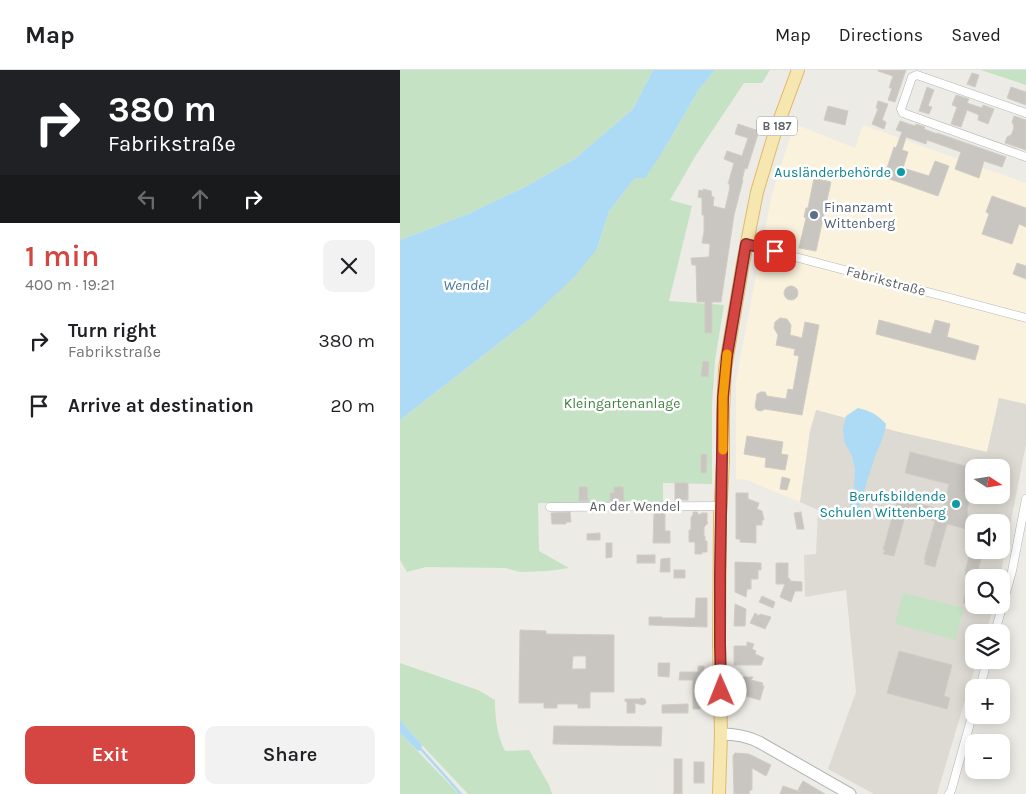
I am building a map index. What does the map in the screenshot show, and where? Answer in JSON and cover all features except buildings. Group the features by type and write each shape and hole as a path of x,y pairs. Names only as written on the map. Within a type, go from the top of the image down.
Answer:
{"main road":[{"name":"B 187","path":"719,794 721,734 721,506 725,369 746,244 757,192 765,162 798,70"},
{"path":"721,734 734,734 752,738 850,794"}],"street":[{"path":"1026,113 917,74 912,77 901,109 902,113 1026,157"},
{"name":"Fabrikstraße","path":"746,244 1026,318"},
{"path":"997,624 1012,571 1026,499"},
{"name":"An der Wendel","path":"550,507 721,506"},
{"path":"951,793 970,724"}],"shaded area":[{"path":"789,122 855,148 863,125 1026,183 1026,404 999,398 987,452 899,432 817,410 810,431 800,502 747,480 736,479 736,381 772,194 794,125"},
{"path":"999,398 1026,404 1026,444 1010,526 1010,514 965,514 965,559 1004,559 1002,569 965,569 965,614 991,614 988,624 965,624 965,669 974,669 971,679 965,679 965,700 937,794 874,794 828,769 856,692 846,590 805,597 804,555 816,554 818,510 800,502 810,431 816,410 899,432 987,452"}],"green space":[{"path":"400,70 653,70 633,109 576,158 525,187 468,214 400,240"},
{"name":"Kleingartenanlage","path":"715,70 770,70 762,83 744,83 696,155 670,200 692,206 669,301 724,305 715,360 712,405 712,484 663,483 663,503 538,503 539,551 569,568 520,572 505,568 426,567 407,572 400,560 400,420 530,319 597,249 609,211 635,178 662,153 698,91"},
{"path":"981,70 1026,70 1026,85"},
{"path":"903,593 964,608 956,640 895,624"},
{"path":"400,663 478,690 495,700 497,726 505,751 529,750 549,785 552,794 468,794 400,720"},
{"path":"400,733 459,794 400,794"}],"water":[{"name":"Wendel","path":"653,70 715,70 698,91 662,153 645,178 635,178 609,211 597,249 575,276 530,319 400,420 400,240 468,214 525,187 576,158 633,109"},
{"path":"858,408 874,414 886,424 857,518 851,517 850,504 855,469 852,456 844,441 843,428 846,416"},
{"path":"400,720 422,745 421,750 418,751 400,733"}],"waterway":[{"name":"Wendel","path":"420,748 461,794"}],"slow traffic":[{"path":"723,450 723,397 727,354"}],"place":[{"name":"Ausländerbehörde","path":"901,172"},
{"name":"Finanzamt Wittenberg","path":"814,215"},
{"name":"Berufsbildende Schulen Wittenberg","path":"956,504"}],"route":[{"path":"721,691 720,516 725,369 746,244 775,251"}]}
